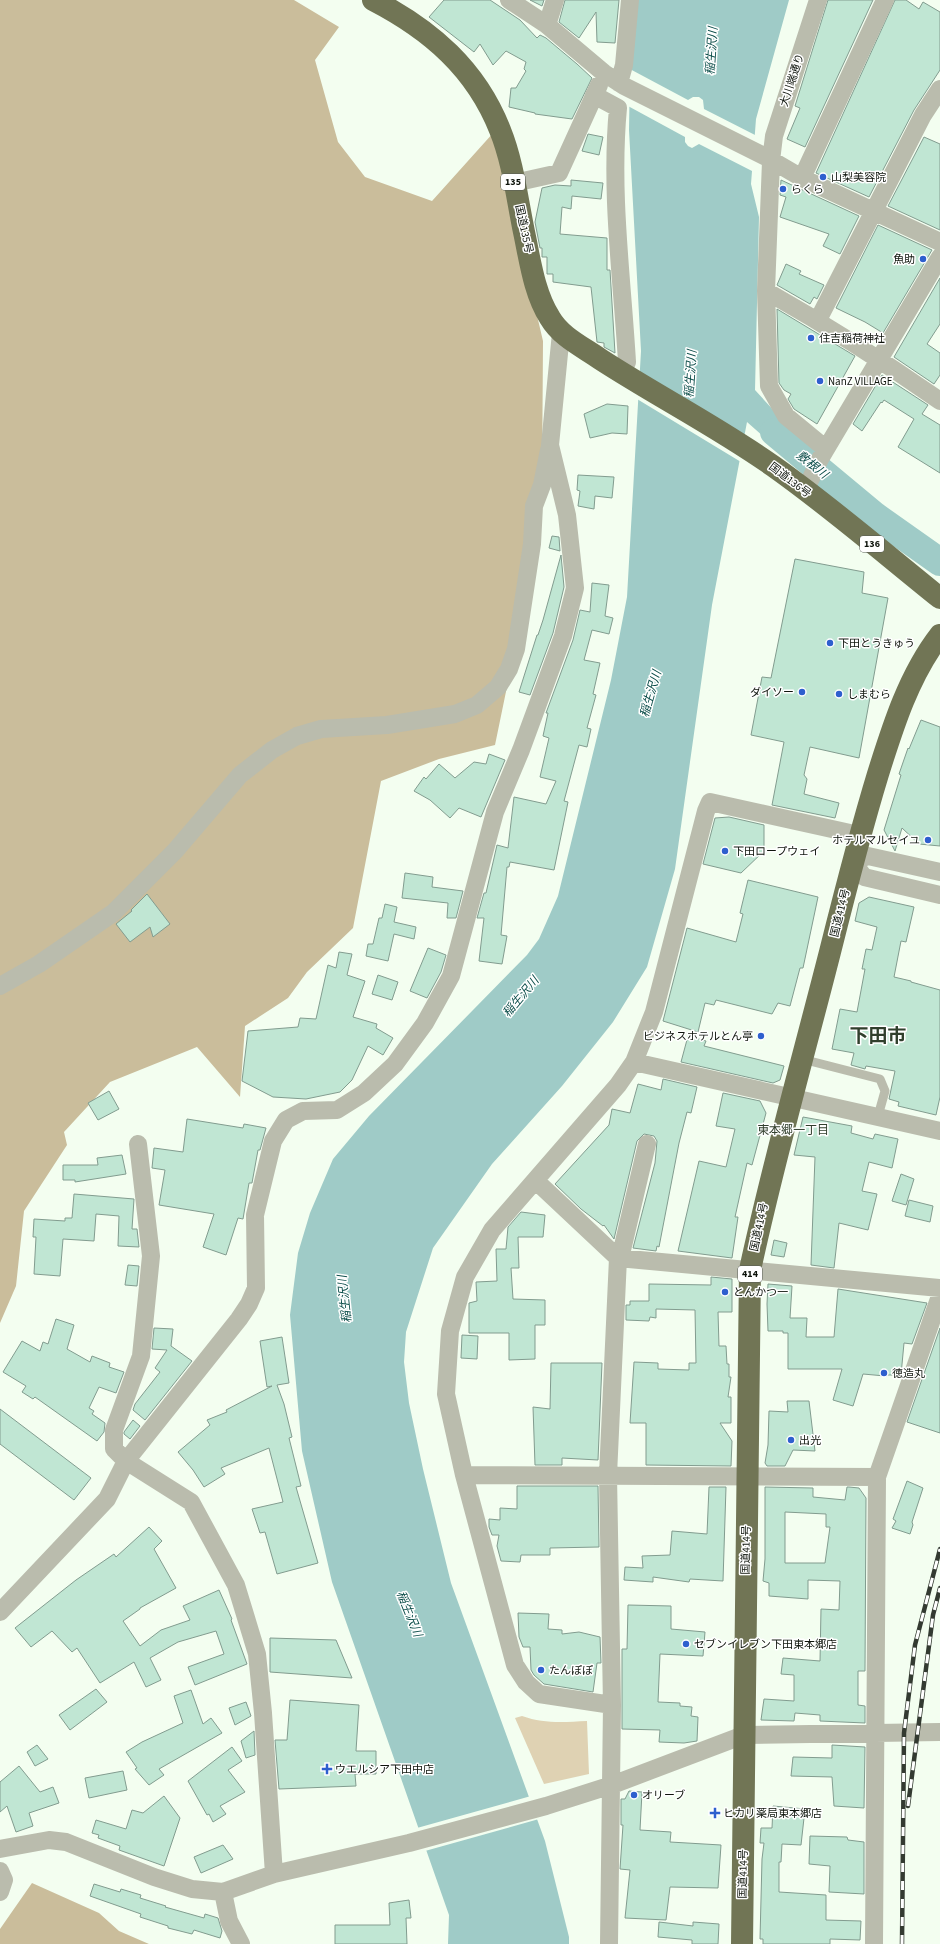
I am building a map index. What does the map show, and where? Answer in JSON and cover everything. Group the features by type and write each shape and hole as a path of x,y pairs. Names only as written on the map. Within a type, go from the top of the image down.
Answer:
{"highway":[{"name":"国道135号","path":"374,0 432,36 459,62 478,86 488,103 501,132 514,183 535,282 550,319 562,332 625,375"},
{"name":"国道136号","path":"625,375 807,485 940,598"},
{"name":"国道414号","path":"742,1944 750,1270 768,1184 792,1099 859,835 894,721 907,691 932,644 940,634"}],"street":[{"path":"509,0 547,25 604,73 621,85 768,159 802,178 940,242"},
{"path":"547,25 555,0"},
{"path":"621,85 630,0"},
{"name":"大川端通り","path":"818,0 768,159 766,291 769,386 786,416 823,454"},
{"path":"802,178 885,0"},
{"path":"514,183 559,173 604,73"},
{"path":"818,320 875,212 923,115 940,89"},
{"path":"594,95 618,108 615,138 615,181 627,362 625,375"},
{"path":"807,485 823,454 940,257"},
{"path":"766,291 818,320 880,359 940,401"},
{"path":"0,986 39,964 113,913 175,851 240,776 272,750 297,736 321,729 386,725 455,714 477,704 498,687 509,669 516,649 532,544 534,506 542,485 550,446 562,332"},
{"path":"0,1612 107,1499 126,1461 239,1319 249,1304 256,1288 255,1215 273,1141 286,1120 303,1111 337,1110 364,1093 395,1064 425,1023 451,976 495,812 521,750 563,636 575,588 567,515 550,446"},
{"path":"612,1705 539,1694 526,1682 515,1665 464,1475 446,1394 450,1331 465,1277 492,1230 536,1181 618,1084 634,1062 654,1012 706,812 710,802 859,835"},
{"path":"940,872 868,856 853,862 864,877 940,895"},
{"path":"634,1062 792,1099 878,1116 940,1131"},
{"path":"138,1144 151,1256 141,1356 114,1430 114,1449 126,1461 191,1502 236,1585 257,1654 263,1713 274,1874"},
{"path":"609,1944 612,1705 608,1475 618,1258 622,1250 647,1144"},
{"path":"536,1181 618,1258 940,1288"},
{"path":"874,1944 877,1477 940,1296"},
{"path":"464,1475 877,1477"},
{"path":"0,1849 49,1840 66,1842 154,1877 192,1889 223,1892 274,1874 409,1843 546,1806 612,1786 744,1735 940,1732"},
{"path":"0,1871 4,1880 0,1892"},
{"path":"223,1892 229,1921 241,1944"}],"lane":[{"path":"802,1059 880,1079 885,1091 878,1116"}],"shaded area":[{"path":"0,0 294,0 339,27 315,60 338,142 365,177 432,201 494,132 543,341 542,485 509,677 495,745 439,759 381,781 353,928 307,972 288,998 245,1026 240,1097 197,1047 110,1082 64,1132 67,1145 24,1211 16,1286 0,1323"},
{"path":"522,1716 530,1719 546,1721 587,1721 589,1774 544,1784 515,1718"},
{"path":"32,1883 99,1913 119,1931 149,1944 0,1944 0,1929"}],"water":[{"name":"稲生沢川","path":"635,0 789,0 756,119 751,184 759,217 755,390 809,449 795,464 747,422 712,605 675,869 647,967 613,1022 562,1086 492,1164 433,1248 406,1332 404,1362 409,1403 423,1469 451,1583 545,1841 569,1937 569,1944 448,1944 449,1915 332,1582 302,1451 290,1315 298,1253 310,1213 333,1159 369,1116 527,955 539,939 558,896 611,680 627,597 641,351 629,130 630,69"}],"pier":[{"path":"628,68 688,100 693,97 699,97 703,100 704,109 757,136 754,172 699,144 692,148 688,146 685,142 685,137 628,106"},
{"path":"638,371 746,436 741,462 637,399"},
{"path":"531,1796 539,1819 425,1851 417,1828"}],"building":[{"path":"444,0 490,0 520,20 537,38 540,35 546,38 577,64 592,78 572,119 535,114 509,107 511,88 516,88 526,71 524,69 526,62 506,51 493,65 480,44 474,52 429,17"},
{"path":"530,0 544,0 542,6"},
{"path":"565,0 619,0 615,43 597,42 596,12 579,38 559,22"},
{"path":"828,0 873,0 805,147 787,139 800,108 795,106"},
{"path":"895,0 906,0 919,9 923,2 940,12 940,70 914,110 869,197 816,173"},
{"path":"588,134 603,137 599,155 582,151"},
{"path":"924,137 940,144 940,230 888,206"},
{"path":"571,180 603,183 601,199 572,196 571,209 562,207 560,234 607,238 607,270 610,270 615,353 604,347 604,343 597,342 591,287 553,282 553,274 547,274 547,257 542,257 542,248 540,248 535,222 542,188 555,185 571,186"},
{"path":"781,180 859,216 840,254 823,246 829,234 780,217 786,197 780,195"},
{"path":"878,225 932,250 883,333 865,322 836,308"},
{"path":"786,264 801,271 799,274 824,285 817,299 814,297 810,304 777,285"},
{"path":"940,278 940,324 927,344 940,353 940,375 934,384 894,357"},
{"path":"777,309 855,356 817,424 794,409 788,399 791,394 784,390 779,383"},
{"path":"882,375 928,405 922,414 940,425 940,473 898,447 914,419 884,400 882,403 881,402 862,431 853,424"},
{"path":"607,404 628,406 627,434 612,433 590,438 584,414"},
{"path":"578,475 614,477 612,498 595,496 594,509 578,506 580,491 577,490"},
{"path":"552,536 559,537 560,551 549,548"},
{"path":"561,555 564,587 553,633 530,695 519,692 543,620"},
{"path":"795,559 864,572 862,593 888,598 859,758 810,747 804,775 807,779 804,794 839,803 835,818 772,805 784,742 751,735 762,677 771,678"},
{"path":"592,583 609,585 605,616 613,618 609,634 592,630 584,660 600,663 593,694 596,695 587,728 591,729 587,747 579,745 564,801 568,802 554,870 510,862 509,867 507,867 501,935 507,936 502,964 479,961 484,918 477,918 484,893 486,893 497,845 508,848 514,797 546,804 556,781 540,777 549,738 543,736 548,713 546,713 573,640 580,610 590,612"},
{"path":"921,720 940,727 940,846 919,844 902,828 895,851 884,830 901,775 899,774 908,748 909,749"},
{"path":"489,754 505,760 481,817 459,808 450,818 430,800 414,791 424,777 426,779 439,764 455,778 474,762 486,764"},
{"name":"下田ロープウェイ","path":"729,817 764,825 764,851 741,873 703,864 715,818"},
{"path":"405,873 433,877 432,887 463,891 456,918 447,918 448,903 402,898"},
{"path":"748,880 818,897 803,968 800,968 790,1006 778,1003 772,1014 716,1000 714,1005 705,1003 698,1032 663,1021 687,928 736,942 743,914 740,913"},
{"path":"147,894 170,924 153,937 150,927 130,942 116,924 132,911 131,910"},
{"path":"869,897 914,907 906,942 901,941 894,977 940,990 940,1097 936,1115 898,1106 899,1102 889,1099 895,1071 866,1066 865,1069 851,1065 854,1053 832,1049 840,1009 857,1012 865,969 862,969 866,949 872,950 877,927 855,921 859,903"},
{"path":"385,904 397,907 394,922 416,927 414,939 394,934 388,961 366,956 368,944 373,944 379,918 382,918"},
{"path":"428,948 446,955 441,972 427,998 410,991"},
{"path":"339,952 352,954 347,975 365,981 353,1017 377,1024 376,1028 393,1038 383,1055 368,1046 352,1080 340,1092 306,1099 273,1097 242,1081 248,1031 298,1027 300,1018 316,1019 328,965 336,968"},
{"path":"378,975 398,982 392,1000 372,994"},
{"path":"688,1036 706,1041 704,1046 784,1066 780,1080 773,1083 681,1062"},
{"path":"663,1079 697,1087 691,1113 687,1112 679,1143 659,1247 657,1246 656,1251 633,1248 655,1163 657,1141 654,1136 644,1134 637,1141 614,1239 604,1225 603,1226 581,1209 555,1184 609,1125 612,1109 630,1113 638,1084 661,1090"},
{"path":"109,1091 119,1109 98,1120 88,1103"},
{"path":"723,1093 760,1101 766,1113 752,1165 747,1163 735,1217 738,1217 732,1258 678,1251 699,1161 726,1167 735,1129 716,1126"},
{"path":"803,1117 852,1126 851,1133 873,1139 875,1134 898,1139 892,1168 869,1162 862,1191 877,1194 868,1230 839,1223 834,1268 811,1265 815,1157 794,1155"},
{"path":"187,1119 243,1128 244,1124 266,1128 260,1150 258,1150 252,1183 249,1183 243,1219 238,1218 226,1255 203,1247 214,1214 159,1205 165,1170 152,1168 154,1148 183,1152"},
{"path":"122,1155 126,1174 75,1182 75,1180 63,1180 63,1165 98,1165 97,1158"},
{"path":"901,1174 914,1179 906,1205 892,1201"},
{"path":"74,1194 134,1199 132,1229 137,1229 139,1247 118,1246 119,1216 96,1214 94,1241 63,1239 60,1276 34,1274 36,1237 33,1237 34,1219 65,1221 65,1218 72,1218"},
{"path":"909,1200 933,1206 930,1222 905,1216"},
{"path":"521,1212 545,1215 543,1237 518,1237 519,1268 511,1268 513,1299 545,1300 545,1325 535,1325 535,1359 509,1360 509,1333 469,1333 469,1303 477,1301 476,1282 497,1281 496,1249 506,1249 508,1227"},
{"path":"774,1240 787,1243 784,1257 771,1255"},
{"path":"128,1265 139,1266 137,1286 125,1285"},
{"path":"711,1277 732,1279 732,1312 718,1312 719,1346 726,1346 727,1364 729,1364 729,1377 731,1377 728,1397 731,1397 731,1423 720,1423 732,1441 731,1466 646,1465 646,1423 630,1423 634,1362 658,1363 658,1369 689,1370 689,1363 696,1363 695,1310 656,1309 656,1318 650,1317 649,1321 626,1320 626,1305 630,1305 630,1301 649,1301 649,1284 711,1285"},
{"path":"768,1284 792,1286 790,1318 807,1318 806,1337 834,1337 838,1289 927,1303 912,1344 904,1343 901,1375 885,1376 863,1374 853,1406 833,1400 842,1369 788,1369 788,1333 783,1333 783,1331 768,1331"},
{"path":"56,1319 74,1325 67,1349 90,1362 92,1356 110,1363 109,1367 124,1372 116,1393 99,1387 89,1408 94,1411 92,1414 105,1423 104,1432 97,1441 35,1397 33,1399 22,1392 26,1386 3,1372 22,1341 40,1351 43,1342 48,1344"},
{"path":"154,1328 173,1329 171,1346 192,1361 145,1420 133,1410 135,1404 160,1372 155,1368 167,1350 152,1349"},
{"path":"940,1328 940,1433 907,1422"},
{"path":"462,1335 478,1336 477,1359 461,1358"},
{"path":"282,1337 289,1383 277,1385 284,1404 292,1437 289,1438 301,1486 296,1487 318,1563 277,1574 265,1532 260,1533 252,1509 283,1502 269,1448 221,1468 225,1474 204,1487 193,1470 178,1452 210,1425 207,1420 227,1412 226,1410 272,1386 267,1387 260,1341"},
{"path":"551,1363 602,1363 598,1460 562,1458 562,1465 535,1465 533,1407 550,1409"},
{"path":"787,1401 809,1401 815,1451 793,1450 785,1466 767,1466 765,1463 768,1445 769,1411 788,1412"},
{"path":"0,1409 91,1478 74,1500 0,1444"},
{"path":"133,1420 140,1426 130,1439 124,1434 124,1432"},
{"path":"907,1481 923,1488 912,1522 913,1525 910,1534 892,1528 896,1521 893,1519"},
{"path":"517,1486 598,1486 599,1547 550,1548 550,1555 521,1555 520,1562 501,1561 497,1546 499,1535 492,1535 489,1527 489,1519 500,1520 500,1508 517,1509"},
{"path":"709,1487 726,1487 723,1581 690,1579 689,1582 653,1577 653,1582 624,1580 625,1567 643,1568 642,1556 670,1555 672,1531 707,1534"},
{"path":"765,1487 813,1488 813,1497 845,1500 847,1487 859,1488 866,1498 865,1671 858,1671 858,1705 865,1706 865,1723 820,1721 820,1715 795,1713 794,1721 761,1720 764,1699 794,1701 794,1675 781,1674 783,1658 820,1661 821,1609 839,1610 840,1581 808,1580 808,1599 769,1596 769,1583 763,1581 765,1559","holes":["785,1512 826,1514 826,1527 830,1527 825,1563 785,1563"]},
{"path":"149,1527 162,1541 154,1549 176,1588 140,1608 123,1621 140,1646 161,1630 190,1620 183,1606 219,1590 232,1619 231,1620 247,1664 195,1685 188,1667 224,1654 216,1631 178,1642 150,1658 161,1680 146,1687 134,1662 100,1683 77,1648 72,1652 52,1631 31,1647 15,1628 76,1580 114,1554 116,1557"},
{"path":"628,1605 671,1606 671,1629 705,1632 703,1656 660,1654 658,1702 680,1703 680,1706 692,1707 691,1716 698,1717 697,1741 684,1743 659,1742 660,1730 622,1729 622,1649 627,1649"},
{"path":"518,1613 549,1614 548,1629 562,1630 562,1634 579,1632 600,1637 601,1663 597,1663 593,1692 544,1684 534,1675 531,1670 530,1647 523,1647 519,1637"},
{"path":"270,1638 336,1640 352,1678 270,1672"},
{"path":"96,1689 107,1702 70,1730 59,1715"},
{"path":"191,1690 203,1724 211,1718 222,1733 159,1769 164,1775 149,1785 135,1769 137,1768 126,1752 142,1742 183,1723 174,1696"},
{"path":"290,1700 359,1705 356,1751 376,1751 376,1774 355,1774 356,1786 279,1789 275,1740 287,1740"},
{"path":"246,1702 251,1716 235,1725 229,1708"},
{"path":"254,1731 255,1755 246,1758 241,1741"},
{"path":"37,1745 48,1759 35,1766 27,1752"},
{"path":"832,1745 865,1747 864,1808 834,1806 832,1777 791,1776 793,1757 832,1758"},
{"path":"232,1747 242,1761 228,1770 245,1792 220,1806 226,1814 213,1822 209,1814 207,1815 188,1781"},
{"path":"19,1766 40,1792 53,1787 59,1803 29,1813 33,1826 16,1832 7,1806 0,1812 0,1782"},
{"path":"123,1771 127,1790 89,1798 85,1778"},
{"path":"629,1791 642,1792 640,1830 671,1832 670,1842 721,1845 718,1888 670,1887 666,1920 625,1918 630,1870 620,1869 623,1825 621,1825 621,1799 625,1799"},
{"path":"164,1796 180,1818 164,1866 119,1850 120,1846 98,1838 99,1835 92,1833 96,1820 126,1829 132,1810 143,1813"},
{"path":"773,1806 805,1809 801,1845 782,1844 781,1862 779,1862 779,1892 826,1895 826,1920 861,1921 860,1940 830,1939 830,1944 763,1944 763,1939 760,1939 762,1859 764,1843 760,1843 761,1828 772,1828"},
{"path":"810,1836 847,1837 848,1840 864,1842 864,1894 829,1892 830,1866 809,1864"},
{"path":"223,1845 233,1859 201,1873 194,1857"},
{"path":"94,1884 120,1892 121,1889 141,1895 140,1898 204,1918 205,1914 218,1918 222,1931 220,1938 194,1930 192,1934 168,1928 168,1926 140,1917 141,1914 90,1896"},
{"path":"409,1900 411,1918 406,1918 407,1944 335,1944 335,1925 390,1925 389,1903"},
{"path":"659,1922 693,1926 693,1922 719,1924 718,1944 692,1944 692,1940 658,1937"}],"waterway":[{"name":"敷根川","path":"774,432 875,516 940,562"}],"railway":[{"path":"902,1944 904,1733 915,1645 940,1549"},
{"path":"908,1806 933,1615 940,1588"}],"place":[{"name":"山梨美容院","path":"823,177"},
{"name":"らくら","path":"783,189"},
{"name":"魚助","path":"923,259"},
{"name":"住吉稲荷神社","path":"811,338"},
{"name":"NanZ VILLAGE","path":"820,381"},
{"name":"下田とうきゅう","path":"830,643"},
{"name":"ダイソー","path":"802,692"},
{"name":"しまむら","path":"839,694"},
{"name":"ホテルマルセイユ","path":"928,840"},
{"name":"下田ロープウェイ","path":"725,851"},
{"name":"ビジネスホテルとん亭","path":"761,1036"},
{"name":"とんかつ一","path":"725,1292"},
{"name":"徳造丸","path":"884,1373"},
{"name":"出光","path":"791,1440"},
{"name":"セブンイレブン下田東本郷店","path":"686,1644"},
{"name":"たんぽぽ","path":"541,1670"},
{"name":"ウエルシア下田中店","path":"327,1769"},
{"name":"オリーブ","path":"634,1795"},
{"name":"ヒカリ薬局東本郷店","path":"715,1813"}],"district":[{"name":"下田市","path":"878,1036"},
{"name":"東本郷一丁目","path":"793,1130"}]}
